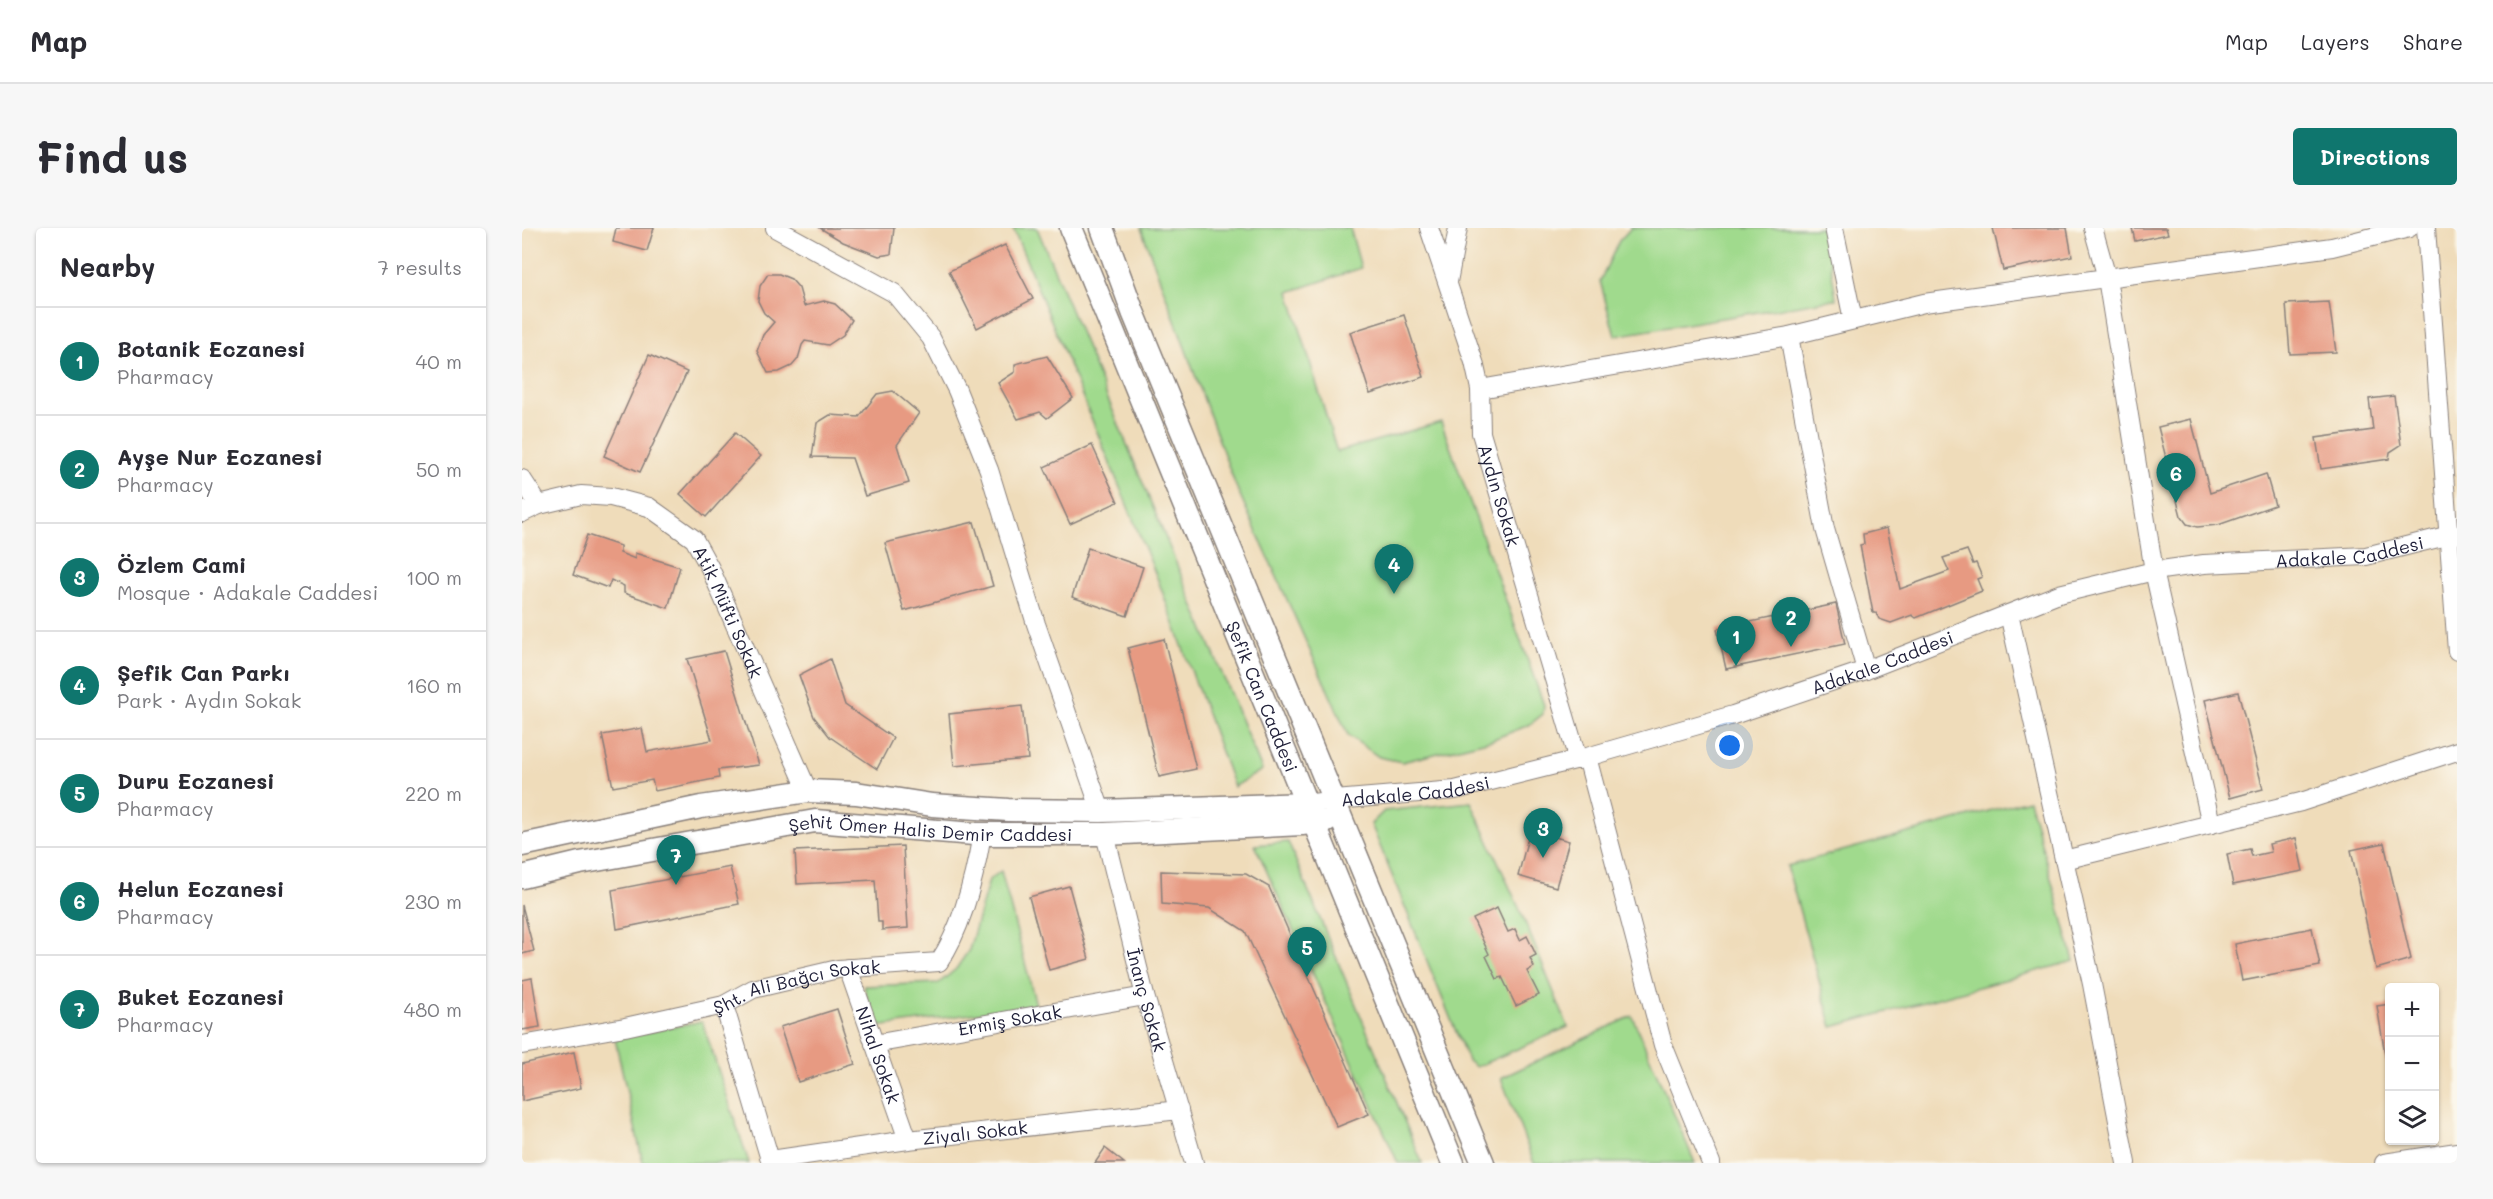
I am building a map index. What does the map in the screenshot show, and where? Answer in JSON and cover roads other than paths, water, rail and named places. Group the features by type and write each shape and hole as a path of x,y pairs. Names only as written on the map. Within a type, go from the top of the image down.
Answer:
{"main road":[{"name":"Şefik Can Caddesi","path":"1071,228 1453,1163"},
{"name":"Şefik Can Caddesi","path":"1102,228 1133,312 1483,1163"},
{"name":"Şehit Ömer Halis Demir Caddesi","path":"522,845 701,807 808,791 856,793 932,805 1008,810 1310,814"},
{"name":"Şehit Ömer Halis Demir Caddesi","path":"522,877 580,863 815,821 982,834 1105,834 1310,814 1339,809"}],"street":[{"path":"775,228 894,293 931,338 957,390 989,470 1036,624 1101,811"},
{"name":"Aydın Sokak","path":"1429,228 1480,389 1481,433 1582,759 1663,1045 1711,1163"},
{"path":"1448,283 1458,228"},
{"path":"1834,228 1854,320"},
{"path":"2093,228 2107,278 2154,571 2211,824"},
{"path":"1480,389 1789,336 1924,303 2332,247 2409,228"},
{"path":"2426,228 2454,535 2457,651"},
{"path":"1789,336 1825,529 1866,670"},
{"path":"522,479 530,509"},
{"name":"Atik Müfti Sokak","path":"530,509 581,495 611,497 649,507 694,539 710,568 808,791"},
{"name":"Adakale Caddesi","path":"1339,809 1455,790 1582,759 1732,715 1866,670 2059,594 2154,571 2204,564 2366,556 2454,535"},
{"path":"2009,614 2092,984 2126,1163"},
{"path":"2064,860 2301,802 2457,752"},
{"name":"Şht. Ali Bağcı Sokak","path":"522,1045 625,1027 724,1005 753,989 848,968 939,962 949,947 961,914 982,834"},
{"name":"İnanç Sokak","path":"1105,834 1145,996 1194,1163"},
{"name":"Nihal Sokak","path":"848,968 908,1140"},
{"name":"Ermiş Sokak","path":"874,1044 1145,996"},
{"path":"724,1005 771,1162"},
{"name":"Ziyalı Sokak","path":"771,1162 908,1140 1179,1110"},
{"path":"2384,1163 2457,1152"}],"place":[{"name":"Helun Eczanesi","path":"2176,503"},
{"name":"Şefik Can Parkı","path":"1394,594"},
{"name":"Ayşe Nur Eczanesi","path":"1791,647"},
{"name":"Botanik Eczanesi","path":"1736,666"},
{"name":"Özlem Cami","path":"1543,858"},
{"name":"Buket Eczanesi","path":"676,885"},
{"name":"Duru Eczanesi","path":"1307,977"}]}
